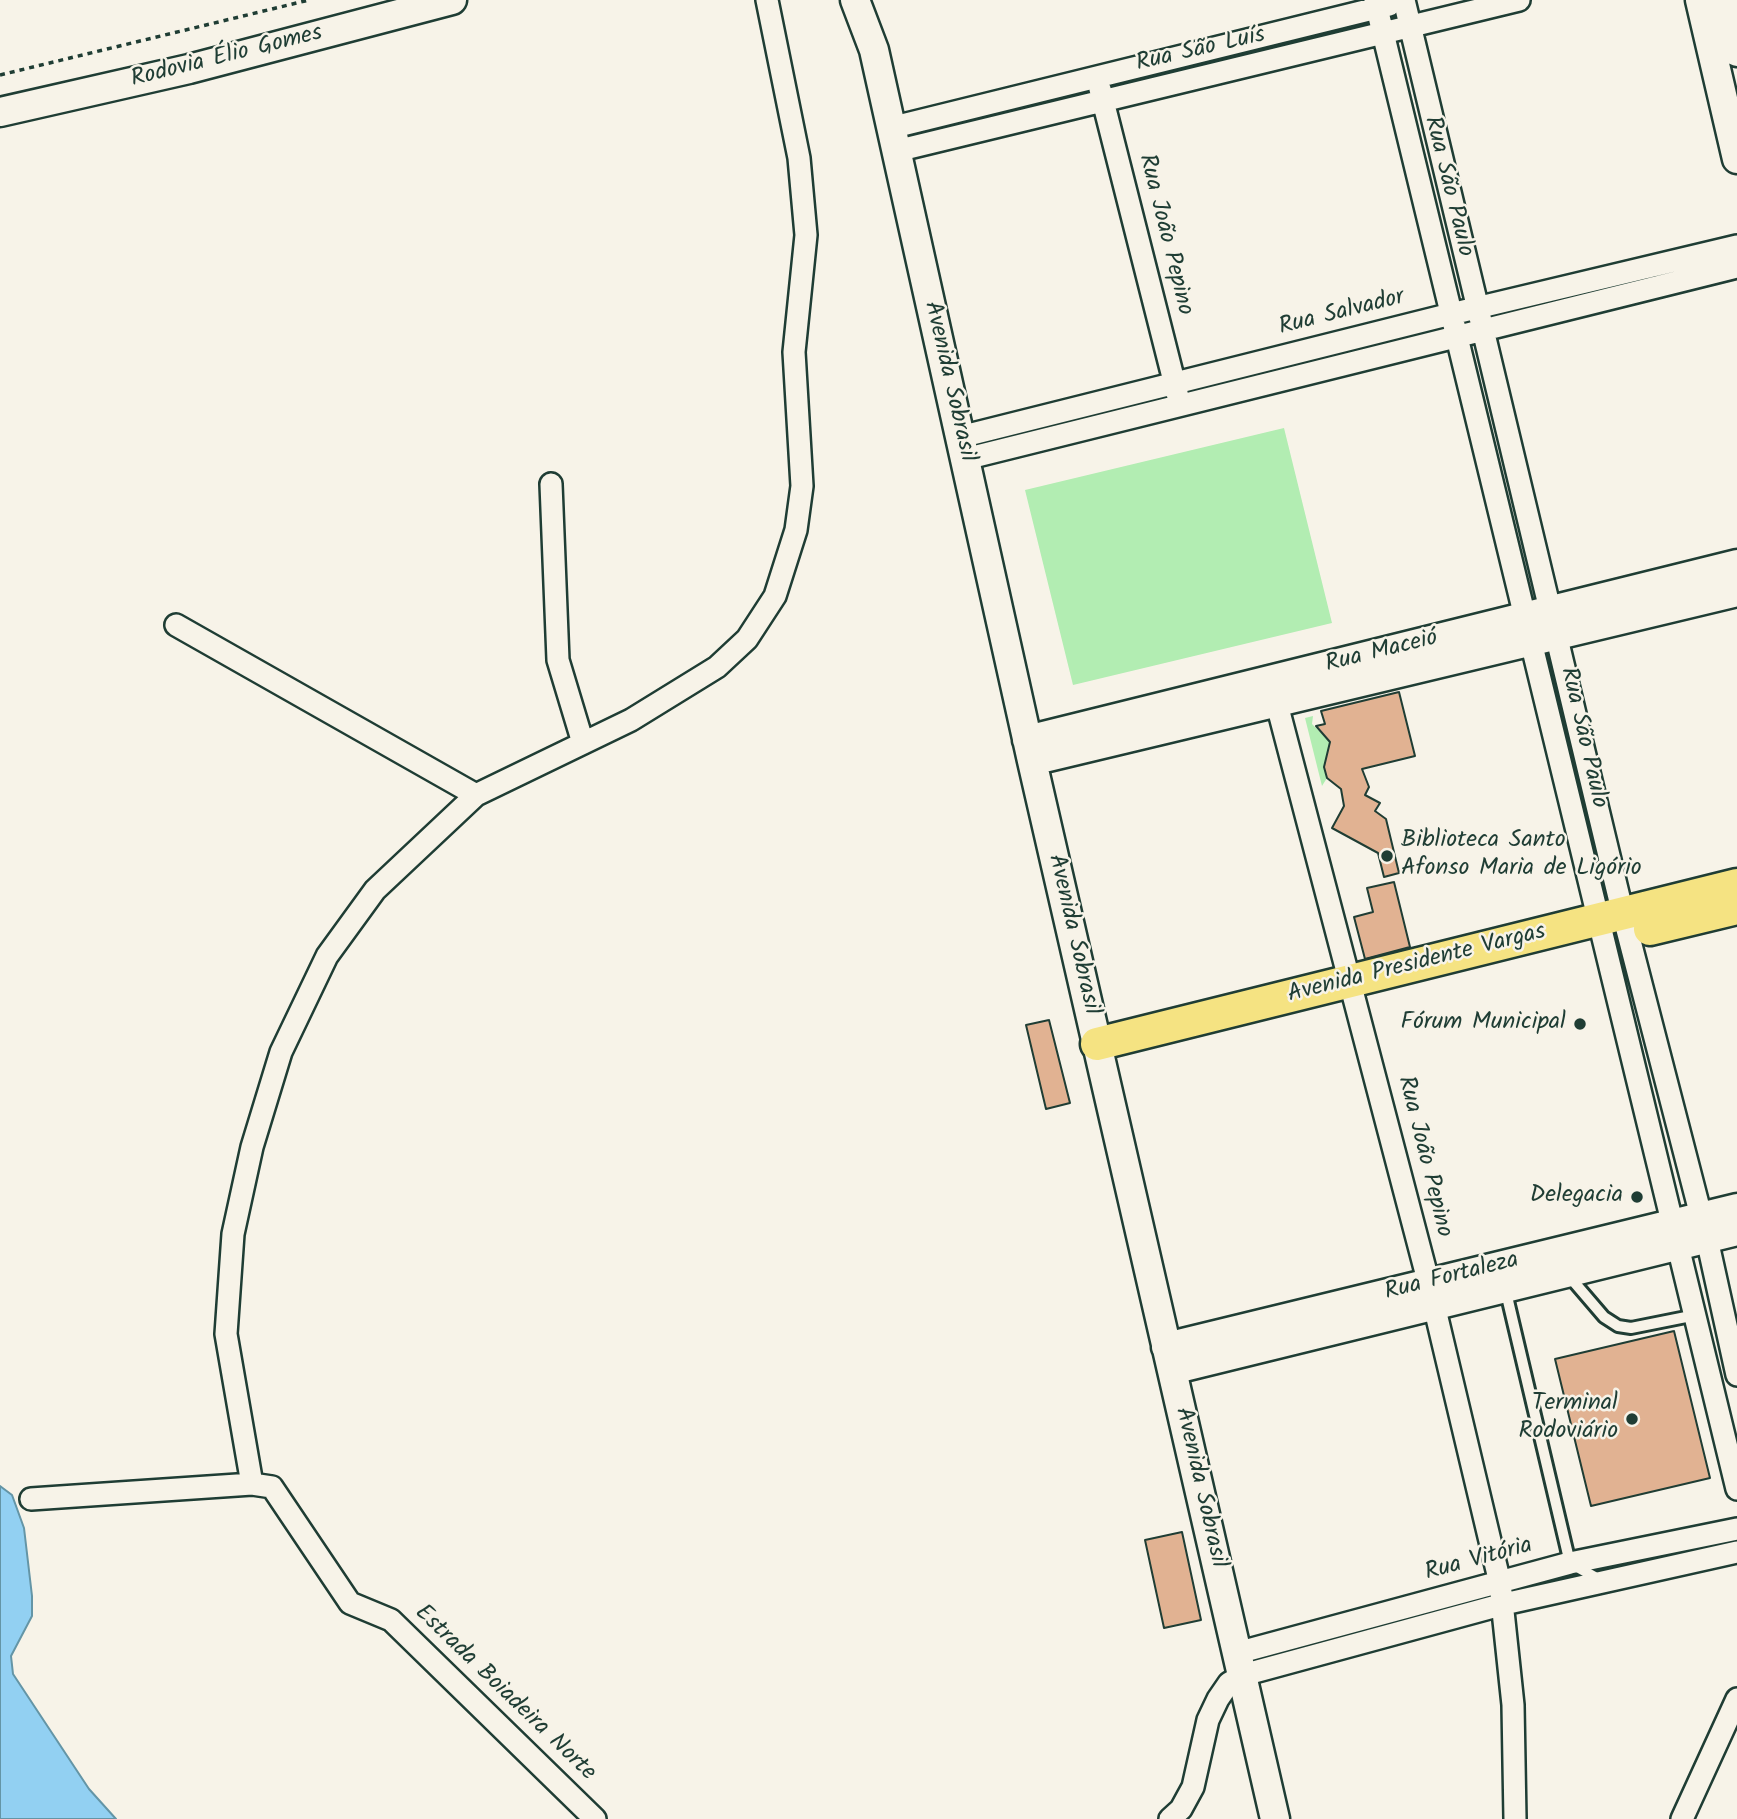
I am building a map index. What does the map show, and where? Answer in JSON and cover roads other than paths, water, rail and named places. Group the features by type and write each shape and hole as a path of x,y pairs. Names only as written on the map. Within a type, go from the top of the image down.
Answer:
{"main road":[{"name":"Rodovia Élio Gomes","path":"0,112 202,65 452,0"},
{"name":"Avenida Sobrasil","path":"855,0 874,50 1029,751 1275,1819"},
{"name":"Avenida Sobrasil","path":"874,50 877,0"},
{"path":"1700,0 1737,159"},
{"path":"1725,0 1737,52"},
{"name":"Rua Maceió","path":"1029,751 1652,599 1737,574"},
{"name":"Avenida Presidente Vargas","path":"1614,927 1737,885"},
{"name":"Avenida Presidente Vargas","path":"1099,1052 1614,927 1737,908"},
{"name":"Rua Fortaleza","path":"1169,1359 1704,1228 1737,1208"},
{"name":"Rua Fortaleza","path":"1704,1228 1737,1231"},
{"name":"Rua Fortaleza","path":"1503,1277 1567,1273 1607,1252"}],"street":[{"path":"30,1499 258,1485 226,1334 233,1234 252,1147 281,1052 327,956 375,890 477,795 631,720 717,667 747,639 775,596 796,530 803,485 794,352 806,235 799,158 767,0"},
{"name":"Rua São Luís","path":"893,139 1097,77 1274,33 1376,4 1405,0"},
{"name":"Rua São Paulo","path":"1405,0 1476,308 1532,532 1553,732 1575,823 1653,1028 1704,1228 1737,1375"},
{"name":"Rua São Luís","path":"893,139 1103,101 1518,0"},
{"name":"Rua São Paulo","path":"1376,4 1506,540 1579,724 1600,817 1627,1035 1737,1489"},
{"path":"1274,33 1281,59"},
{"name":"Rua João Pepino","path":"1097,77 1180,406"},
{"path":"1398,97 1425,91"},
{"path":"1424,205 1450,198"},
{"name":"Rua Salvador","path":"963,448 1174,384 1737,246"},
{"name":"Rua Salvador","path":"963,448 1180,406 1737,267"},
{"path":"1574,285 1581,307"},
{"path":"1365,336 1372,359"},
{"path":"1478,425 1503,418"},
{"path":"551,484 558,660 583,743"},
{"path":"1506,540 1532,532"},
{"path":"176,625 477,795"},
{"name":"Rua João Pepino","path":"1274,691 1354,990 1502,1593 1513,1705 1515,1819"},
{"path":"1553,732 1579,724"},
{"path":"1575,823 1600,817"},
{"path":"1627,1035 1653,1028"},
{"path":"1647,1115 1673,1108"},
{"name":"Estrada Boiadeira Norte","path":"258,1485 275,1489 350,1603 391,1620 595,1819"},
{"name":"Rua Vitória","path":"1240,1664 1357,1644 1502,1593 1570,1563 1737,1529"},
{"path":"1677,1541 1682,1564"},
{"name":"Rua Vitória","path":"1240,1664 1351,1623 1502,1593 1602,1581 1737,1552"},
{"path":"1351,1623 1357,1644"},
{"path":"1170,1819 1181,1809 1193,1787 1208,1720 1240,1664"},
{"path":"1682,1819 1737,1699"}],"lane":[{"path":"1567,1273 1604,1317 1618,1326 1631,1328 1696,1315"},
{"path":"1503,1277 1570,1563 1602,1581"}],"water":[{"path":"0,1486 12,1495 24,1528 32,1596 32,1616 11,1656 13,1674 89,1789 116,1819 0,1819"}],"place":[{"name":"Biblioteca Santo Afonso Maria de Ligório","path":"1387,856"},
{"name":"Fórum Municipal","path":"1580,1024"},
{"name":"Delegacia","path":"1637,1197"},
{"name":"Terminal Rodoviário","path":"1632,1419"}]}
